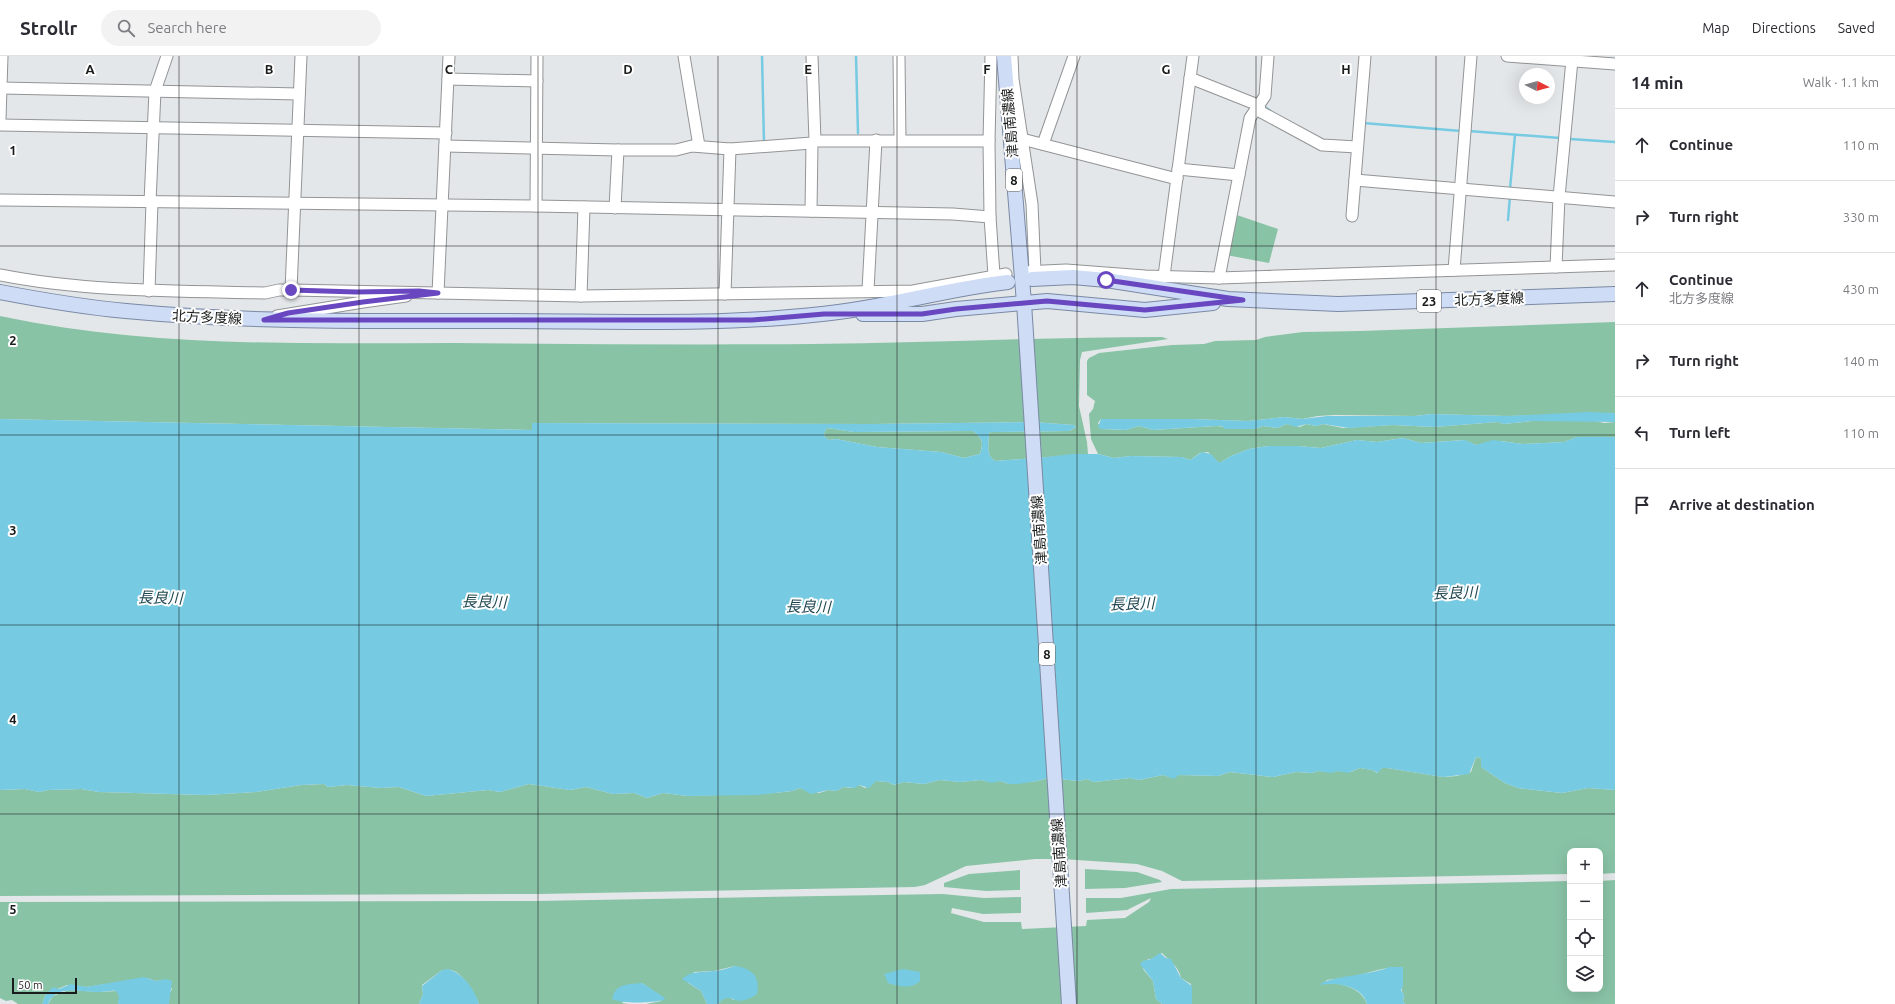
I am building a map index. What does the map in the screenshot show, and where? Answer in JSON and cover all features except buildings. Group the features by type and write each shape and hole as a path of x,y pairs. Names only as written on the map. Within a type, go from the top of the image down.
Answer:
{"main road":[{"name":"津島南濃線","path":"1004,56 1024,303 1069,1004"},
{"path":"1030,274 1106,280 1243,300"},
{"path":"824,314 900,302 1003,277"},
{"name":"北方多度線","path":"0,292 77,306 124,311 264,320 744,320 824,314"},
{"name":"北方多度線","path":"1243,300 1338,304 1615,294"},
{"name":"23","path":"824,314 922,314 956,309 1047,301 1145,310 1243,300"}],"street":[{"path":"0,119 2,56"},
{"path":"149,291 154,91 167,56"},
{"path":"291,290 301,56"},
{"path":"438,293 449,56"},
{"path":"536,206 537,56"},
{"path":"684,56 699,146"},
{"path":"810,211 814,142 812,56"},
{"path":"899,56 900,140"},
{"path":"0,275 68,286 149,291 265,293 279,290 356,292 419,291 438,293 581,296 868,290 913,291 1003,277 990,217 989,141 991,56"},
{"path":"1012,56 1013,79 1032,204 1030,274 1066,270 1220,278 1615,265"},
{"path":"1043,144 1074,56"},
{"path":"1164,276 1193,56"},
{"path":"1220,278 1250,118 1265,96 1268,56"},
{"path":"1352,216 1365,56"},
{"path":"1454,270 1471,56"},
{"path":"1507,56 1615,64"},
{"path":"1556,267 1559,197 1572,60"},
{"path":"1190,78 1258,105 1261,112 1322,145 1357,147"},
{"path":"448,79 537,81"},
{"path":"1,88 299,94"},
{"path":"0,125 446,133"},
{"path":"1022,139 1177,174 1239,175"},
{"path":"868,290 876,140"},
{"path":"445,146 676,150 699,146 730,149 814,142 876,140 989,141"},
{"path":"724,294 730,149"},
{"path":"615,208 618,150"},
{"path":"1355,180 1615,202"},
{"path":"0,200 536,206 953,214 990,217"},
{"path":"581,296 584,208"},
{"path":"264,320 288,313 438,293"}],"green space":[{"path":"1234,214 1278,229 1269,263 1226,255"},
{"path":"0,316 113,334 226,342 766,344 1118,337 1162,337 1168,339 1082,352 1080,360 1079,406 1087,442 1088,454 995,461 990,456 988,445 989,433 991,432 1069,431 1076,427 1074,425 1033,422 873,424 532,423 532,430 0,419"},
{"path":"1615,322 1615,413 1507,416 1431,414 1415,416 1335,415 1302,419 1285,417 1248,421 1192,419 1101,419 1098,423 1101,429 1126,430 1139,426 1153,430 1216,426 1255,429 1263,426 1277,428 1287,424 1300,427 1306,424 1316,426 1323,424 1343,428 1393,425 1434,427 1498,422 1504,424 1532,421 1595,421 1604,423 1615,422 1615,437 1577,437 1564,442 1523,444 1501,441 1476,445 1464,440 1421,443 1403,438 1377,442 1357,440 1321,448 1268,446 1249,449 1231,456 1221,462 1218,462 1208,452 1200,453 1190,460 1182,457 1131,456 1114,458 1098,454 1091,439 1089,414 1093,409 1095,401 1087,395 1087,361 1089,358 1099,353 1172,345 1204,344 1215,341 1256,340 1265,337 1303,332"},
{"path":"827,428 854,432 973,431 980,438 982,446 980,454 964,458 941,452 877,447 836,439 829,440 825,437 824,433"},
{"path":"1476,757 1481,758 1481,767 1505,783 1518,788 1562,793 1588,788 1615,790 1615,873 1603,874 1603,848 1567,848 1567,874 1182,881 1162,871 1137,864 1062,859 1035,859 966,866 925,885 915,887 539,894 0,896 0,790 25,789 39,792 48,790 81,789 99,792 206,795 256,792 301,785 324,784 328,787 347,785 381,788 399,787 426,796 488,790 500,792 529,784 570,790 586,787 613,794 634,793 647,798 663,793 688,796 775,793 792,791 800,788 819,793 829,790 836,791 844,787 851,788 859,785 865,788 876,781 888,782 894,785 904,782 924,784 940,780 960,782 981,780 989,782 1000,781 1009,784 1037,781 1048,778 1079,781 1087,779 1094,782 1130,778 1139,780 1163,775 1173,778 1179,775 1218,776 1230,772 1273,777 1296,772 1351,772 1360,768 1372,770 1377,773 1382,768 1387,768 1443,777 1457,776 1471,772"},
{"path":"1085,869 1137,872 1162,882 1125,888 1085,889"},
{"path":"1020,870 1020,890 986,891 944,887 944,883 969,874"},
{"path":"1615,880 1615,1004 1405,1004 1403,1001 1404,995 1402,992 1402,970 1401,967 1395,967 1348,978 1327,980 1324,983 1350,987 1364,998 1367,1004 1192,1004 1191,984 1181,978 1176,967 1162,953 1148,959 1143,969 1153,981 1156,999 1162,1004 718,1004 723,998 728,997 734,1000 735,966 714,971 694,972 688,983 701,991 707,1004 646,1004 661,1001 661,996 642,983 622,1003 629,1004 479,1004 465,980 453,970 442,970 422,985 423,994 419,1004 169,1004 169,994 172,989 164,980 156,981 147,978 86,987 67,985 46,994 42,1004 18,1004 12,1000 6,1001 0,998 0,902 536,901 943,894 984,898 1021,897 1021,913 983,914 952,908 951,913 984,922 1021,922 1022,929 1086,926 1087,920 1125,918 1149,902 1151,898 1127,910 1086,913 1086,898 1121,898 1171,889 1567,881 1567,992 1603,992 1603,881"},
{"path":"69,990 100,992 116,991 119,995 119,1000 118,1004 48,1004 53,996"}],"water":[{"path":"1588,412 1615,413 1615,422 1532,421 1504,424 1498,422 1434,427 1393,425 1349,428 1323,424 1316,426 1306,424 1296,427 1287,424 1277,428 1263,426 1255,429 1225,429 1222,426 1216,426 1153,430 1139,426 1126,430 1101,429 1098,427 1101,419 1192,419 1248,421 1285,417 1302,419 1327,416 1415,416 1431,414 1507,416"},
{"name":"長良川","path":"0,419 532,430 532,423 873,424 1033,422 1074,425 1076,427 1069,431 991,432 989,433 988,445 990,456 995,461 1072,454 1098,454 1114,458 1131,456 1182,457 1190,460 1202,452 1211,454 1218,462 1221,462 1231,456 1249,449 1268,446 1321,448 1357,440 1377,442 1403,438 1421,443 1465,440 1476,445 1493,440 1523,444 1564,442 1577,437 1615,437 1615,790 1588,788 1562,793 1518,788 1505,783 1481,767 1481,758 1476,757 1469,774 1443,777 1387,768 1382,768 1378,773 1372,770 1360,768 1348,773 1338,771 1331,773 1318,771 1312,773 1296,772 1273,777 1230,772 1218,776 1179,775 1174,779 1163,775 1139,780 1130,778 1094,782 1087,779 1079,781 1048,778 1018,784 1009,784 1000,781 992,783 981,780 960,782 940,780 924,784 904,782 894,785 888,782 876,781 869,788 859,785 855,788 844,787 836,791 829,790 811,794 800,788 792,791 757,795 688,796 663,793 647,798 634,793 613,794 586,787 570,790 529,784 500,792 488,790 426,796 399,787 381,788 347,785 328,787 324,784 301,785 256,792 206,795 99,792 81,789 48,790 39,792 25,789 0,790","holes":["827,428 854,432 973,431 980,438 982,446 980,454 964,458 941,452 877,447 836,439 829,440 825,437 824,433"]},
{"path":"1160,953 1166,958 1171,959 1181,978 1192,986 1192,1004 1162,1004 1156,999 1153,981 1140,964"},
{"path":"735,966 746,969 754,974 758,982 757,994 741,1001 725,998 718,1004 707,1004 701,991 682,979 693,973"},
{"path":"1389,967 1403,967 1403,986 1401,990 1404,995 1403,1001 1405,1004 1367,1004 1360,993 1347,986 1333,984 1320,985 1331,980 1374,972"},
{"path":"448,969 459,974 468,983 475,993 479,1004 419,1004 423,994 422,986 442,970"},
{"path":"903,969 920,972 920,981 913,986 900,986 888,983 884,974"},
{"path":"144,977 156,981 166,979 172,981 169,1004 118,1004 119,996 116,991 93,992 71,990 57,993 52,997 48,1004 42,1004 46,994 53,987 59,989 71,984 86,987"},
{"path":"642,983 665,998 664,1000 652,1002 623,1002 612,999 619,987"}],"waterway":[{"path":"762,56 764,143"},
{"path":"856,56 858,133"},
{"path":"1265,107 1273,113"},
{"path":"1364,121 1363,123 1461,131"},
{"path":"1469,131 1560,138"},
{"path":"1510,189 1515,135"},
{"path":"1570,137 1570,139 1615,142"},
{"path":"1508,220 1510,196"}],"route":[{"path":"291,290 356,292 391,290 438,293 288,313 264,320 752,320 824,314 922,314 956,309 1047,301 1145,310 1243,300 1106,280"}]}
